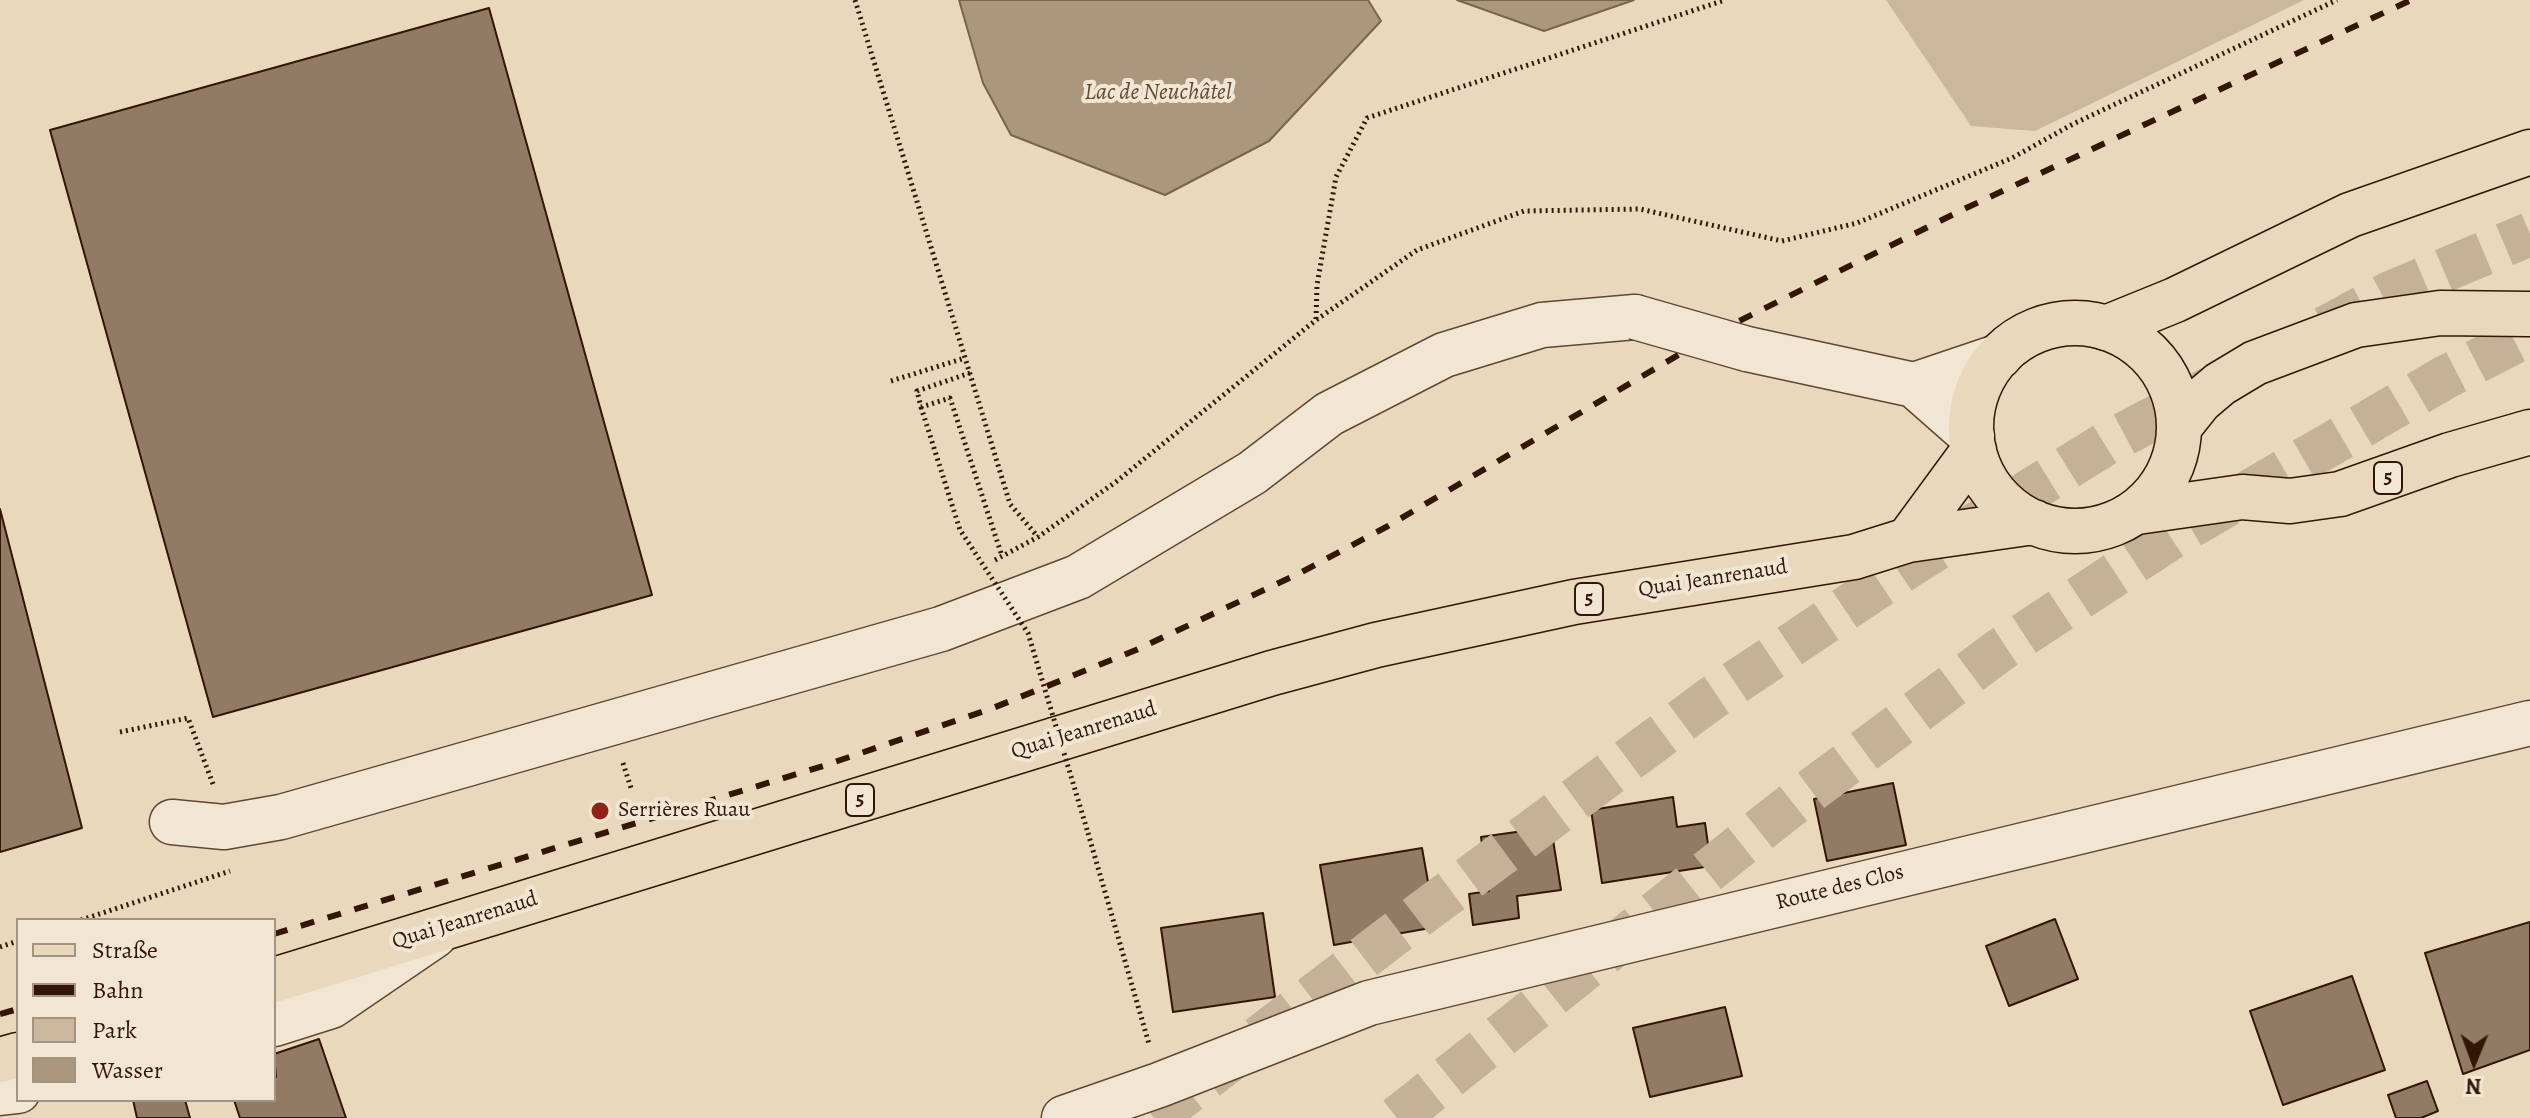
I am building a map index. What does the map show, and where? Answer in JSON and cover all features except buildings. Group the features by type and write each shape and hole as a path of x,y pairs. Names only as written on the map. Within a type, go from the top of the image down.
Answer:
{"main road":[{"path":"2106,328 2175,300 2350,215 2530,152"},
{"path":"2242,497 2180,433 2174,394 2159,365 2135,342 2106,328 2083,324 2038,330 2000,356 1977,393 1972,415 1973,443 1989,486 2017,514 2034,522 2060,530 2087,531 2113,525 2137,512 2153,498 2166,480 2180,433 2200,401 2220,384 2255,363 2356,325 2440,313 2530,314"},
{"name":"5","path":"2137,512 2242,497 2290,501 2340,494 2450,455 2530,432"},
{"path":"1908,540 1973,443"},
{"name":"5","path":"1908,540 2034,522"},
{"name":"Quai Jeanrenaud","path":"276,979 1272,673 1376,645 1574,602 1854,557 1908,540"}],"street":[{"path":"172,822 224,827 281,817 941,629 1078,577 1252,473 1329,414 1444,355 1542,325 1635,317 1747,349 1914,385 2000,356"},
{"path":"1914,385 1973,443"},
{"name":"Route des Clos","path":"1064,1118 1159,1085 1369,1003 2530,723"},
{"path":"276,1023 331,1006 447,927"}],"path":[{"path":"855,0 1010,504 1038,537 1117,481 1316,320 1417,250 1524,211 1640,209 1782,241 1857,223 2012,158 2073,124 2337,0"},
{"path":"1316,320 1317,285 1336,177 1367,118 1725,0"},
{"path":"891,381 965,358"},
{"path":"970,373 917,391 921,407 960,530 1028,633 1149,1042"},
{"path":"921,407 950,398 1002,556"},
{"path":"120,732 188,718 214,785"},
{"path":"623,763 631,788"},
{"path":"87,918 237,869"}],"green space":[{"path":"1886,0 2304,0 2035,131 1971,126"}],"water":[{"name":"Lac de Neuchâtel","path":"959,0 1368,0 1381,21 1269,141 1165,195 1011,135 983,83"},
{"path":"1457,0 1634,0 1544,31"}],"tunnel":[{"path":"2325,328 2388,294 2530,234"},
{"path":"1397,1118 1794,803 2000,650 2177,534 2444,378 2530,334"},
{"path":"1154,1118 1422,913 1712,698 1912,564 2107,443 2215,386"}],"railway":[{"path":"276,933 823,766 993,708 1136,650 1298,574 1388,526 1719,331 1962,210 2411,0"},
{"path":"0,1014 16,1010"}],"place":[{"name":"Serrières Ruau","path":"600,811"}]}
